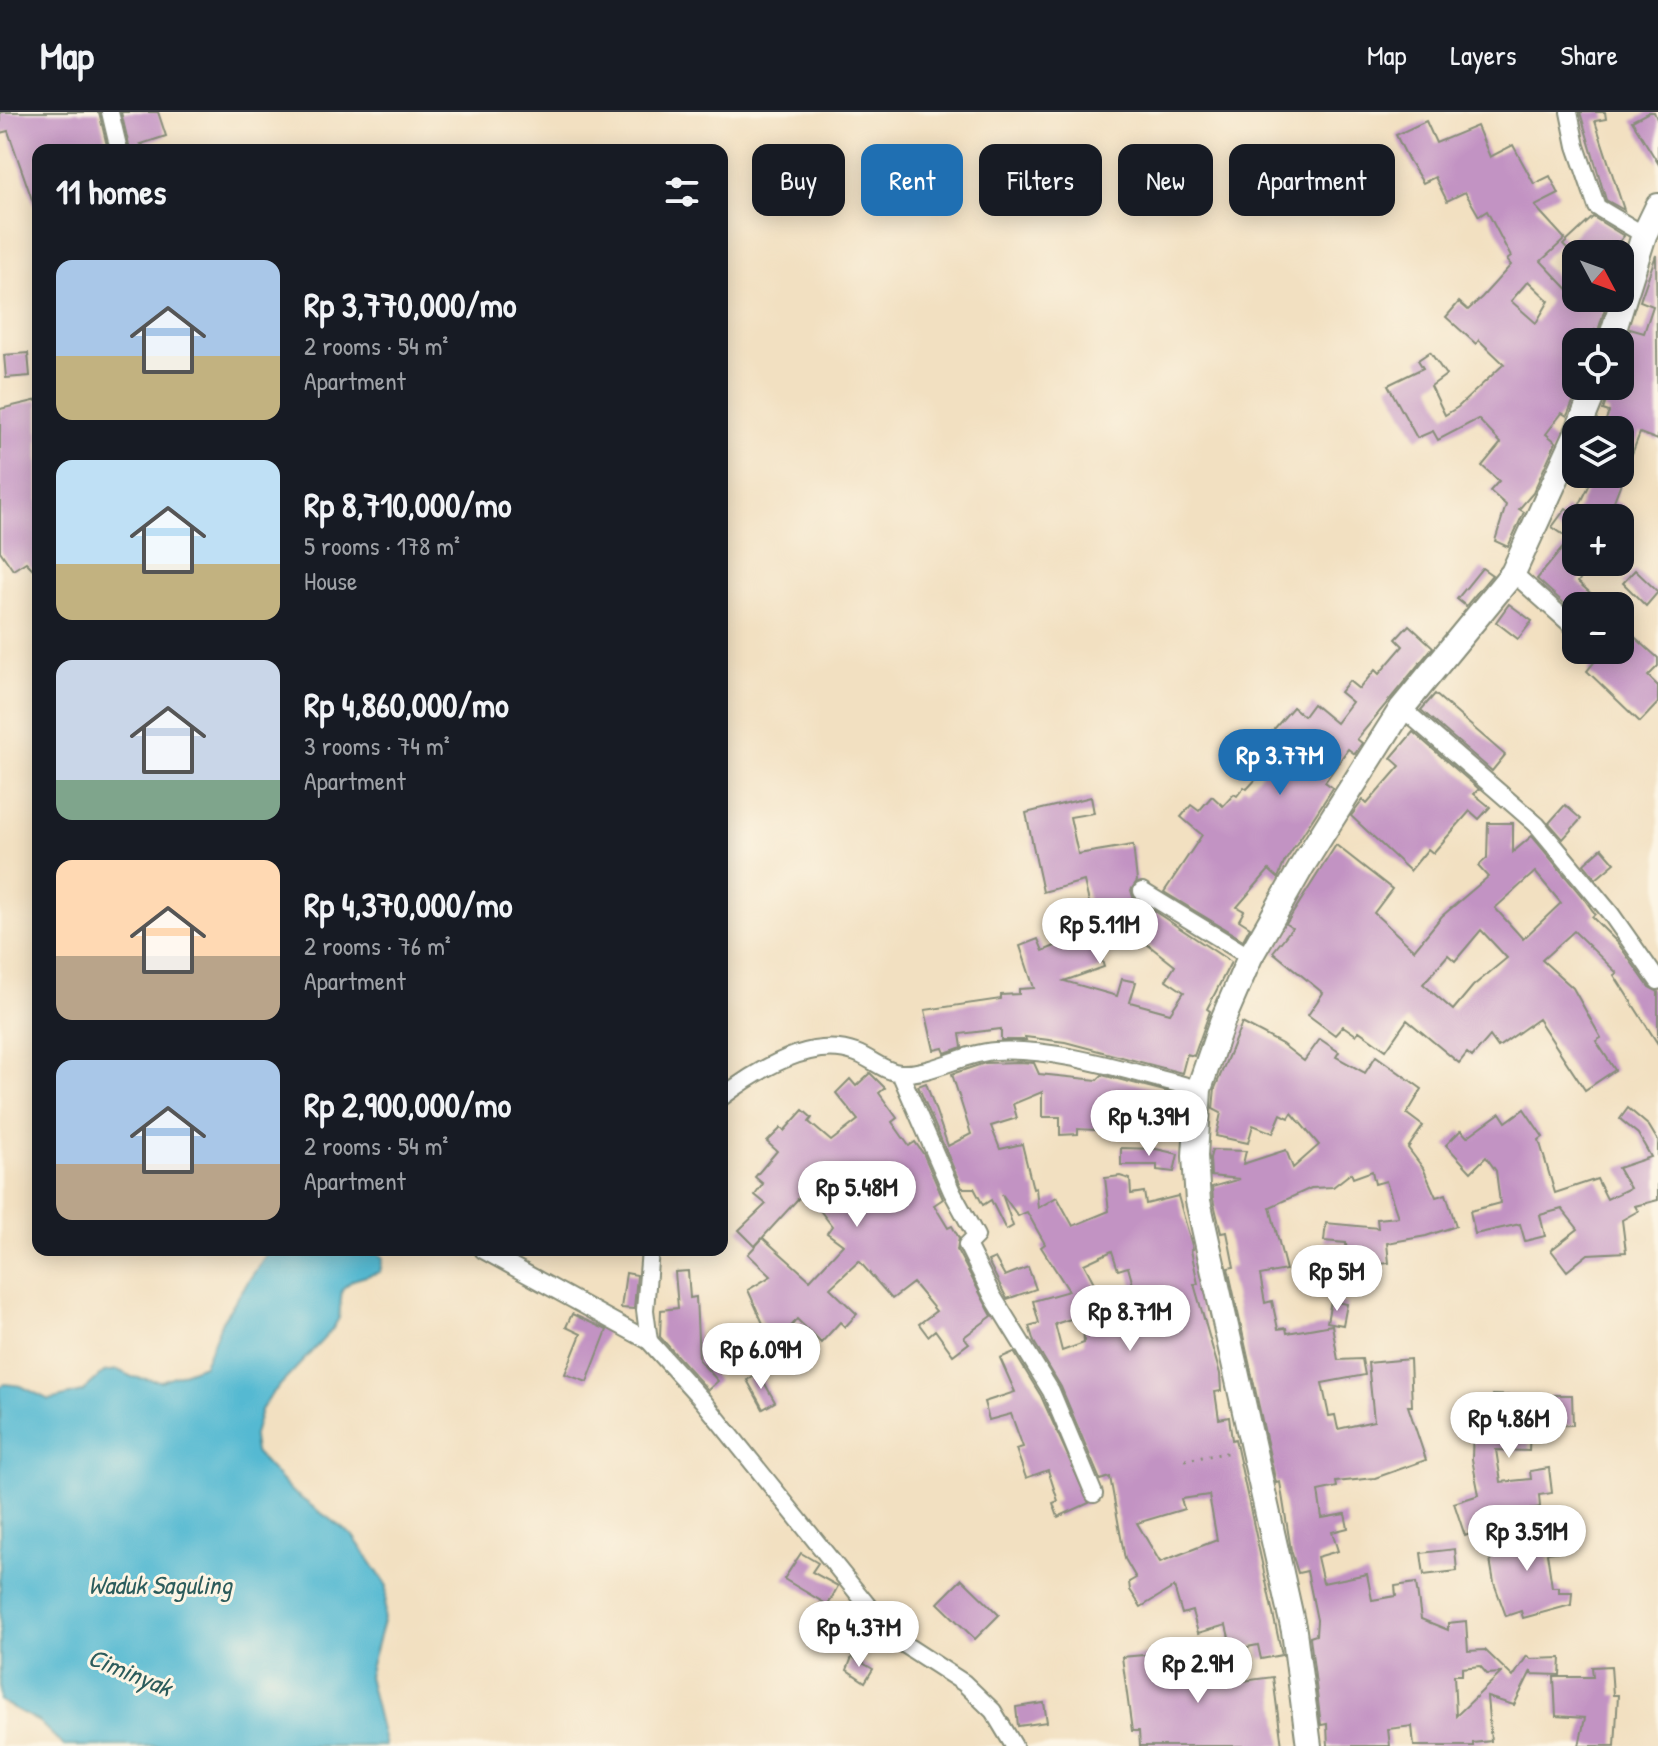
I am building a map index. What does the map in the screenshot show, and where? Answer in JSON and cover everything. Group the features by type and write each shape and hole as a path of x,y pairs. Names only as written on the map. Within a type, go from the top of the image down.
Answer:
{"main road":[{"path":"1614,328 1644,235 1658,206"},
{"path":"1309,1746 1294,1631 1198,1201 1195,1156 1199,1089 1222,1022 1250,957 1302,866 1402,708 1513,573 1562,466"}],"street":[{"path":"110,112 118,144"},
{"path":"1569,112 1576,146 1597,207 1644,235"},
{"path":"1513,573 1562,617"},
{"path":"1402,708 1537,825 1611,914 1658,981"},
{"path":"1142,891 1250,957"},
{"path":"728,1093 759,1071 822,1048 855,1052 887,1070 900,1073 965,1055 1027,1051 1199,1089"},
{"path":"900,1073 952,1192 976,1236 967,1245 993,1297 1051,1391 1094,1494"},
{"path":"494,1256 649,1341 703,1401 893,1637 964,1683 993,1711 1014,1746"},
{"path":"649,1341 645,1310 650,1256"}],"path":[{"path":"1185,1460 1252,1448"}],"water":[{"name":"Waduk Saguling","path":"265,1256 383,1257 380,1272 353,1280 342,1289 339,1318 332,1330 270,1396 261,1410 253,1438 255,1452 291,1491 353,1536 387,1586 384,1618 368,1676 385,1746 64,1746 39,1722 0,1701 0,1387 5,1384 21,1386 49,1400 82,1392 104,1372 118,1370 132,1377 161,1381 204,1365 222,1321"}],"building":[{"path":"0,112 99,112 107,144 32,144 32,199 8,131 0,133"},
{"path":"121,112 158,112 166,136 141,144 129,144"},
{"path":"1580,112 1605,112 1606,119 1595,121 1624,210 1606,200"},
{"path":"1654,112 1658,121 1658,163 1632,121"},
{"path":"1426,121 1436,143 1477,126 1490,157 1513,145 1534,184 1550,176 1559,194 1535,206 1565,239 1541,261 1562,283 1562,312 1604,312 1599,328 1562,328 1562,400 1574,400 1567,416 1562,413 1546,434 1556,442 1533,493 1519,509 1524,512 1508,547 1495,541 1506,505 1490,491 1499,481 1482,466 1501,443 1478,419 1438,440 1433,431 1417,438 1388,385 1423,368 1418,360 1430,352 1446,375 1431,386 1445,415 1458,407 1504,364 1479,340 1476,344 1446,317 1459,302 1468,310 1511,265 1507,260 1511,257 1487,211 1479,216 1465,192 1447,201 1435,177 1423,183 1396,135","holes":["1528,281 1549,301 1536,323 1511,301"]},
{"path":"1593,217 1624,236 1621,240 1568,240"},
{"path":"1656,255 1658,440 1640,433 1634,449 1634,416 1607,416 1609,412 1603,410 1606,400 1634,400 1634,330 1644,333 1653,306 1640,301"},
{"path":"28,353 30,376 6,378 4,355"},
{"path":"32,401 32,568 26,562 13,570 0,551 0,409"},
{"path":"1588,488 1619,488 1614,501 1620,504 1580,504"},
{"path":"1562,513 1562,534 1552,527"},
{"path":"1562,549 1562,576 1582,576 1578,582 1589,592 1562,592 1562,601 1537,579"},
{"path":"1482,568 1492,575 1466,606 1457,599"},
{"path":"1634,571 1658,592 1646,606 1623,583 1629,576 1634,576"},
{"path":"1509,604 1532,621 1518,639 1496,622"},
{"path":"1409,625 1433,647 1357,739 1362,743 1355,754 1348,749 1325,782 1333,788 1284,863 1278,878 1269,870 1237,907 1244,911 1239,920 1250,927 1243,940 1164,892 1202,835 1181,817 1191,805 1199,811 1212,796 1223,806 1234,794 1237,796 1244,787 1247,789 1270,764 1259,754 1273,740 1268,736 1293,707 1304,716 1313,704 1336,723 1352,702 1340,692 1349,681 1359,689 1375,670 1379,674 1403,646 1396,639"},
{"path":"1634,637 1658,658 1658,666 1648,676 1658,686 1658,703 1640,722 1587,671 1593,664 1634,664"},
{"path":"1435,694 1505,755 1492,771 1421,710"},
{"path":"1413,732 1479,789 1474,794 1490,807 1479,819 1470,811 1433,853 1428,849 1410,871 1351,816 1363,800 1367,804 1400,766 1391,758"},
{"path":"1091,797 1094,813 1070,817 1078,854 1133,845 1137,881 1131,890 1133,897 1231,962 1207,1009 1210,1011 1194,1056 1187,1054 1182,1073 1065,1042 1025,1037 1026,1040 1001,1040 1001,1029 960,1034 962,1047 945,1053 943,1048 934,1050 925,1010 1001,999 1001,995 1019,994 1019,989 1034,988 1020,946 1038,939 1043,951 1067,941 1069,945 1097,936 1084,881 1043,892 1026,813","holes":["1133,933 1175,966 1166,980 1184,992 1170,1013 1130,1002 1136,982 1122,979 1117,996 1064,981 1104,967 1099,951 1103,950 1101,944"]},
{"path":"1565,805 1581,819 1563,839 1549,823"},
{"path":"1488,823 1513,823 1513,852 1532,836 1585,900 1595,914 1592,917 1617,942 1649,987 1658,992 1658,1044 1614,975 1617,973 1574,931 1542,960 1573,988 1601,1038 1596,1041 1615,1070 1585,1090 1538,1019 1498,1047 1490,1036 1472,1057 1467,1053 1459,1063 1407,1020 1386,1050 1359,1031 1356,1035 1343,1026 1335,1035 1308,1015 1323,993 1273,952 1292,928 1286,924 1336,845 1392,889 1374,913 1414,950 1442,916 1488,877 1478,866 1487,858","holes":["1535,872 1561,903 1523,939 1495,908","1481,930 1507,958 1473,986 1453,1010 1423,984 1448,955 1455,961"]},
{"path":"1602,848 1615,863 1596,879 1584,864"},
{"path":"1242,1023 1282,1044 1304,1061 1320,1039 1339,1052 1336,1057 1365,1073 1376,1056 1422,1089 1407,1114 1423,1126 1408,1148 1423,1168 1436,1197 1446,1194 1456,1226 1426,1236 1387,1243 1389,1263 1365,1266 1364,1276 1348,1275 1346,1243 1324,1241 1326,1223 1378,1228 1377,1219 1398,1217 1386,1181 1375,1184 1372,1171 1353,1178 1351,1173 1333,1187 1311,1188 1270,1207 1286,1270 1260,1275 1265,1303 1272,1301 1278,1329 1286,1328 1287,1333 1332,1325 1338,1360 1362,1359 1365,1375 1322,1383 1329,1416 1335,1415 1338,1429 1374,1421 1368,1363 1410,1359 1412,1406 1408,1406 1426,1460 1375,1478 1336,1482 1337,1487 1318,1491 1322,1518 1345,1514 1348,1528 1332,1532 1338,1551 1317,1557 1323,1583 1367,1574 1372,1600 1396,1596 1395,1586 1416,1583 1421,1619 1448,1630 1448,1623 1466,1621 1468,1651 1485,1650 1513,1677 1527,1656 1531,1659 1561,1658 1560,1675 1531,1674 1531,1671 1514,1705 1487,1697 1491,1741 1473,1743 1473,1746 1414,1746 1412,1726 1388,1729 1390,1746 1328,1746 1327,1724 1321,1725 1310,1637 1316,1635 1317,1620 1307,1571 1298,1573 1291,1550 1280,1482 1276,1483 1228,1268 1234,1267 1227,1232 1221,1233 1213,1199 1212,1187 1240,1179 1211,1176 1210,1158 1212,1150 1246,1151 1243,1164 1286,1150 1293,1168 1319,1145 1292,1113 1289,1118 1281,1114 1273,1133 1253,1125 1248,1143 1216,1136 1221,1113 1213,1109 1215,1088","holes":["1480,1666 1487,1674 1501,1673 1456,1716 1454,1675 1462,1675 1462,1668"]},
{"path":"985,1063 1034,1063 1039,1074 1097,1080 1102,1075 1184,1096 1182,1119 1170,1117 1168,1126 1134,1119 1136,1113 1097,1107 1095,1130 1078,1129 1078,1134 1060,1135 1060,1117 1042,1117 1042,1092 1013,1104 1017,1118 991,1126 1000,1149 1022,1144 1033,1189 1036,1188 1038,1208 1057,1197 1073,1226 1109,1211 1105,1178 1120,1176 1130,1179 1131,1194 1144,1192 1146,1204 1178,1196 1193,1249 1198,1284 1194,1284 1220,1374 1221,1391 1215,1392 1219,1419 1229,1417 1232,1440 1235,1439 1282,1655 1261,1659 1258,1645 1232,1650 1226,1625 1198,1633 1192,1611 1182,1614 1174,1587 1141,1607 1130,1590 1129,1582 1136,1578 1125,1559 1110,1477 1100,1480 1061,1387 1034,1342 1029,1326 1039,1323 1033,1301 1069,1291 1041,1247 1045,1244 1027,1212 1018,1216 1002,1194 1013,1226 1006,1230 991,1200 983,1205 974,1188 962,1188 918,1086 926,1083 948,1146 971,1134 952,1074","holes":["1112,1251 1118,1270 1128,1267 1135,1292 1103,1300 1084,1264","1083,1315 1084,1343 1062,1351 1055,1324","1209,1495 1217,1540 1160,1562 1137,1523 1184,1509 1181,1499"]},
{"path":"870,1073 885,1088 879,1093 897,1118 892,1122 909,1146 915,1142 924,1155 943,1199 934,1205 948,1228 952,1226 959,1238 957,1250 992,1316 964,1337 969,1343 953,1355 935,1330 928,1336 919,1324 936,1311 913,1283 892,1299 859,1261 830,1288 857,1314 845,1327 840,1322 821,1343 797,1319 778,1343 804,1366 796,1376 774,1356 752,1373 737,1353 765,1328 748,1290 771,1276 748,1254 763,1238 810,1280 843,1245 827,1233 832,1226 805,1191 755,1246 739,1230 766,1204 755,1195 763,1184 755,1177 777,1151 767,1142 781,1128 784,1131 803,1110 812,1118 809,1122 831,1141 858,1120 836,1093 850,1079 856,1086"},
{"path":"1628,1108 1649,1126 1658,1141 1658,1200 1635,1206 1638,1211 1622,1220 1626,1252 1588,1254 1567,1271 1551,1250 1578,1229 1562,1209 1540,1215 1545,1236 1525,1241 1520,1224 1475,1234 1470,1211 1500,1203 1496,1171 1486,1157 1471,1172 1446,1145 1461,1130 1467,1137 1500,1113 1506,1122 1524,1109 1543,1137 1539,1140 1555,1193 1597,1179 1607,1199 1630,1188 1618,1168 1651,1157 1638,1134 1620,1119"},
{"path":"1121,1148 1156,1149 1178,1154 1174,1172 1157,1170 1157,1165 1121,1165"},
{"path":"995,1258 1005,1276 1028,1267 1036,1289 1007,1299 988,1261"},
{"path":"688,1271 690,1298 696,1297 699,1360 718,1381 708,1390 660,1337 661,1310 678,1308 675,1272"},
{"path":"626,1273 637,1275 634,1309 621,1308"},
{"path":"1331,1301 1347,1304 1343,1325 1327,1322"},
{"path":"572,1314 607,1330 587,1382 565,1374 581,1334 566,1327"},
{"path":"1014,1352 1041,1396 1089,1503 1058,1517 1053,1503 1058,1501 1048,1470 1026,1478 1016,1449 1023,1447 1011,1414 989,1420 984,1402 1015,1392 1000,1358"},
{"path":"759,1373 775,1402 763,1409 747,1380"},
{"path":"1493,1395 1519,1396 1518,1409 1550,1409 1550,1395 1572,1395 1573,1425 1530,1426 1529,1451 1496,1450 1501,1482 1531,1479 1530,1471 1549,1468 1552,1493 1539,1495 1540,1507 1477,1520 1481,1530 1465,1536 1454,1503 1479,1495 1472,1459 1473,1427 1491,1428"},
{"path":"1532,1532 1533,1537 1567,1532 1569,1550 1547,1553 1552,1587 1559,1587 1559,1592 1572,1592 1571,1605 1523,1618 1521,1611 1506,1616 1494,1583 1487,1542"},
{"path":"1455,1549 1457,1571 1424,1575 1421,1553"},
{"path":"801,1553 818,1563 812,1572 838,1586 828,1605 784,1579"},
{"path":"962,1579 999,1615 975,1639 938,1603"},
{"path":"1188,1651 1190,1670 1225,1665 1228,1683 1273,1677 1282,1746 1140,1746 1139,1731 1132,1731 1122,1657"},
{"path":"852,1657 873,1669 865,1682 847,1670"},
{"path":"1611,1666 1613,1695 1618,1695 1615,1746 1579,1746 1585,1718 1556,1716 1554,1677 1593,1677 1592,1667"},
{"path":"1044,1703 1047,1722 1018,1726 1016,1707"}],"water label":[{"name":"Ciminyak","path":"130,1672"}]}
